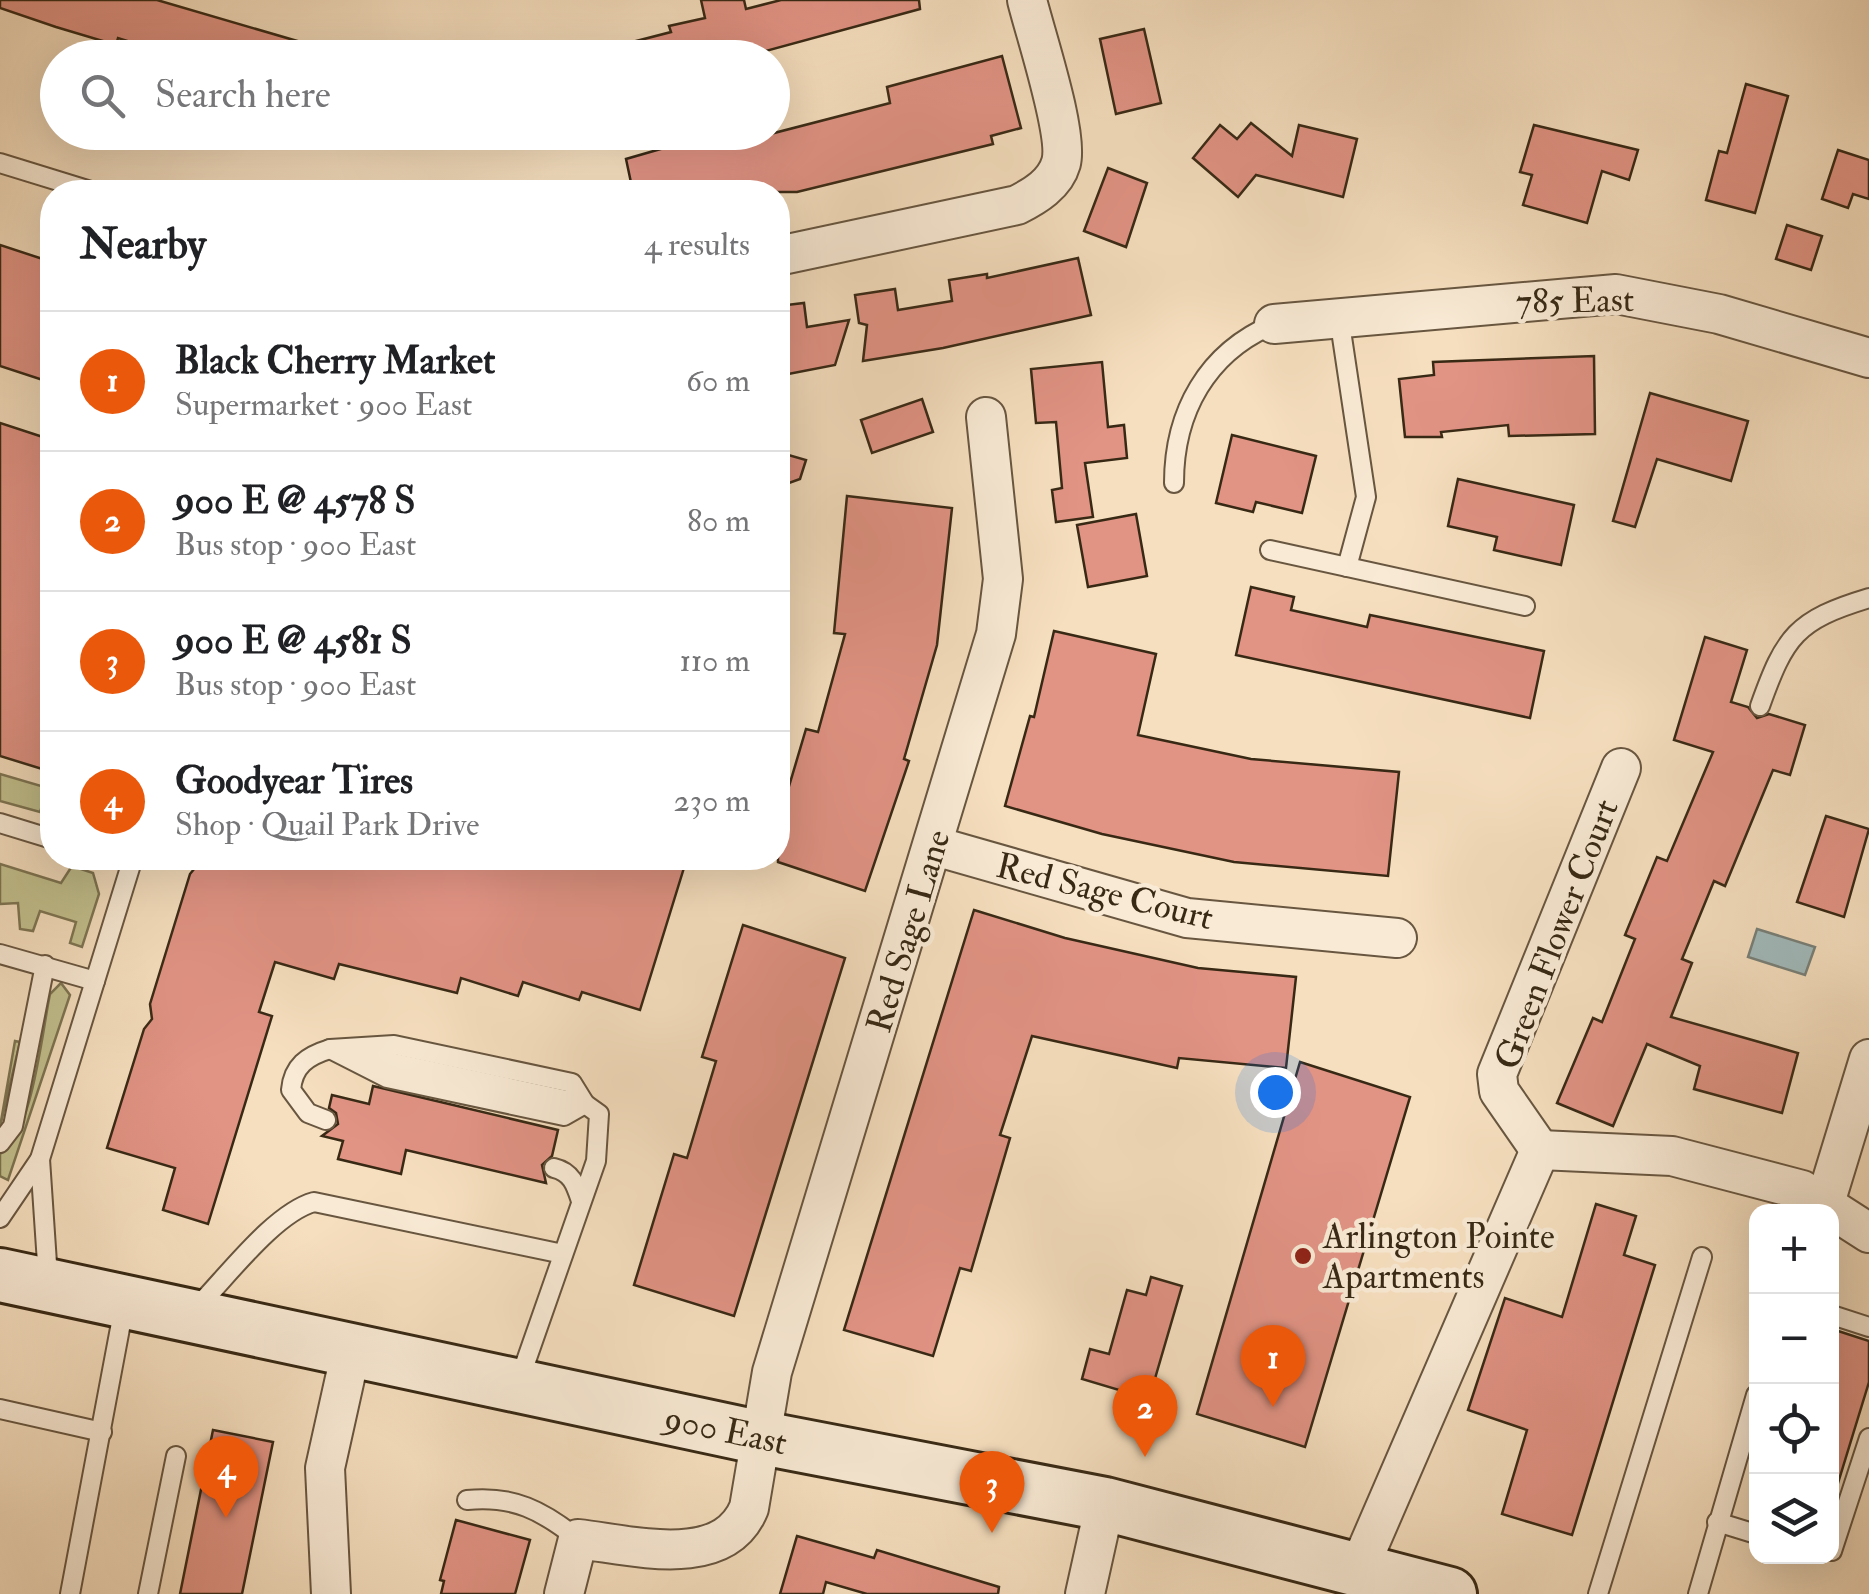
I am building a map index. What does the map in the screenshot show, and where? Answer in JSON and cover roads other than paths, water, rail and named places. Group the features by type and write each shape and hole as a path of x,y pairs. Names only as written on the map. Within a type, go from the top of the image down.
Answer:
{"main road":[{"name":"900 East","path":"24,1280 762,1438 1105,1504 1450,1594"}],"street":[{"path":"790,253 1017,205 1049,184 1062,162 1062,136 1027,0"},
{"name":"785 East","path":"1274,324 1616,294 1718,314 1869,358"},
{"name":"Red Sage Lane","path":"578,1539 700,1550 730,1535 750,1508 772,1372 991,653 1003,578 986,417"},
{"name":"Green Flower Court","path":"1540,1150 1499,1091 1497,1074 1621,768"},
{"name":"Red Sage Court","path":"934,846 1186,918 1397,938"},
{"path":"1825,1203 1869,1059"},
{"path":"1359,1568 1540,1150 1672,1156 1802,1190 1825,1203 1841,1219 1869,1233"},
{"path":"331,1594 324,1468 351,1350"},
{"path":"1085,1594 1105,1504"},
{"path":"564,1594 578,1539"}],"lane":[{"path":"0,163 55,180"},
{"path":"1338,316 1366,497 1347,567"},
{"path":"1174,483 1178,430 1192,396 1240,338 1274,324"},
{"path":"1270,550 1525,606"},
{"path":"1760,706 1787,642 1806,621 1869,598"},
{"path":"0,824 40,836"},
{"path":"24,1280 40,1159 129,870"},
{"path":"0,954 96,981"},
{"path":"0,1142 13,1126 45,965"},
{"path":"326,1120 308,1113 291,1090 292,1074 303,1062 330,1049 585,1104 599,1114 600,1134 581,1202 517,1386"},
{"path":"0,1218 40,1159"},
{"path":"554,1168 564,1170 574,1182 581,1202"},
{"path":"189,1316 282,1220 298,1207 314,1202 563,1254"},
{"path":"1598,1594 1702,1257"},
{"path":"70,1594 125,1302"},
{"path":"1839,1318 1869,1328"},
{"path":"0,1409 102,1432"},
{"path":"1698,1594 1749,1418"},
{"path":"1839,1530 1869,1438"},
{"path":"148,1594 176,1456"},
{"path":"467,1500 508,1498 544,1514 578,1539"},
{"path":"1717,1522 1749,1532"}],"water":[{"path":"1757,929 1815,947 1805,975 1748,957"}],"place":[{"name":"Arlington Pointe Apartments","path":"1303,1256"},
{"name":"Black Cherry Market","path":"1273,1407"},
{"name":"900 E @ 4578 S","path":"1145,1457"},
{"name":"Goodyear Tires","path":"226,1518"},
{"name":"900 E @ 4581 S","path":"992,1533"}]}
